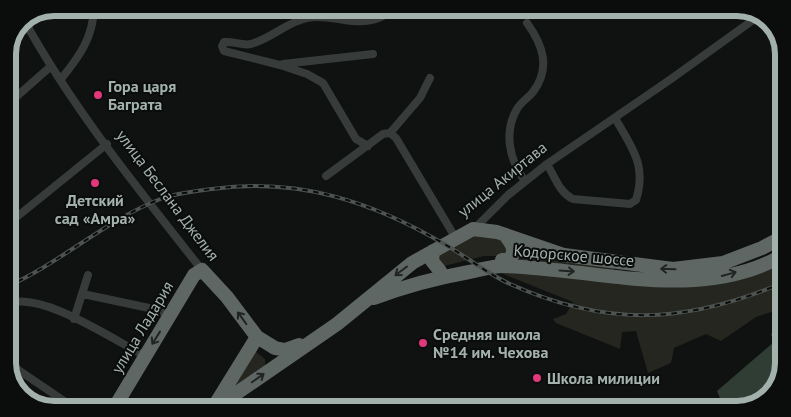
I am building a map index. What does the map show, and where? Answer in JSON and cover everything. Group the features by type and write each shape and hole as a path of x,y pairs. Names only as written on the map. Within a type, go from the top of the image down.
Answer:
{"highway":[{"name":"улица Акиртава","path":"223,401 337,324 399,272 455,237 473,229"},
{"name":"Кодорское шоссе","path":"473,229 490,230 564,255 673,269 723,263 775,241"},
{"path":"405,286 440,271 480,260 511,258 513,246 505,235"},
{"path":"433,250 432,260 440,271"},
{"name":"Кодорское шоссе","path":"366,301 405,286 496,266 649,279 696,280 729,275 775,259"},
{"path":"502,260 540,269"},
{"name":"улица Ладария","path":"118,401 194,275 202,270"},
{"name":"улица Беслана Джелия","path":"202,270 227,297 257,337 275,348 285,350 312,341"},
{"path":"219,401 257,337"}],"street":[{"path":"61,79 79,58 90,36 93,16"},
{"path":"368,146 356,139 323,83 307,74 280,65 224,51 222,46 224,42 230,41 249,44 298,21 313,17 362,22 383,16"},
{"name":"улица Акиртава","path":"473,229 525,181 547,164 615,118 752,20"},
{"path":"525,181 517,170 510,154 511,131 517,108 536,88 545,61 536,35 527,23"},
{"name":"улица Беслана Джелия","path":"28,27 50,68 61,79 107,144 202,270"},
{"path":"280,65 373,54"},
{"path":"16,97 50,68"},
{"path":"326,176 383,134 390,133 420,98 430,78"},
{"path":"547,164 566,195 573,199 630,204 636,200 642,174 631,145 615,118"},
{"path":"390,133 396,138 455,237"},
{"path":"16,218 107,144"},
{"path":"74,319 88,275"},
{"path":"83,294 149,308 170,315"},
{"path":"16,302 21,300 38,302 54,307 145,356"},
{"path":"17,369 64,401"}],"shaded area":[{"path":"471,235 496,236 510,245 504,256 484,256 444,266 438,263 437,252"},
{"path":"518,244 614,265 614,272 520,261 516,259 521,254"},
{"path":"775,262 775,311 756,317 721,341 706,334 674,348 671,363 648,373 636,331 622,332 620,349 556,323 553,319 566,314 573,302 498,272 510,270 647,284 697,286 717,284"},
{"path":"775,330 775,362 771,379 765,388 751,398 736,401 718,401 720,398 717,391 774,342 771,334"},
{"path":"256,352 265,359 265,366 225,395 252,353"}],"railway":[{"path":"16,282 47,265 123,217 163,198 194,191 244,186 305,190 363,205 419,230 510,284 545,298 579,308 645,315 678,313 711,307 775,286"}],"place":[{"name":"Гора царя Баграта","path":"98,95"},
{"name":"Детский сад «Амра»","path":"95,183"},
{"name":"Средняя школа №14 им. Чехова","path":"423,343"},
{"name":"Школа милиции","path":"537,378"}]}
